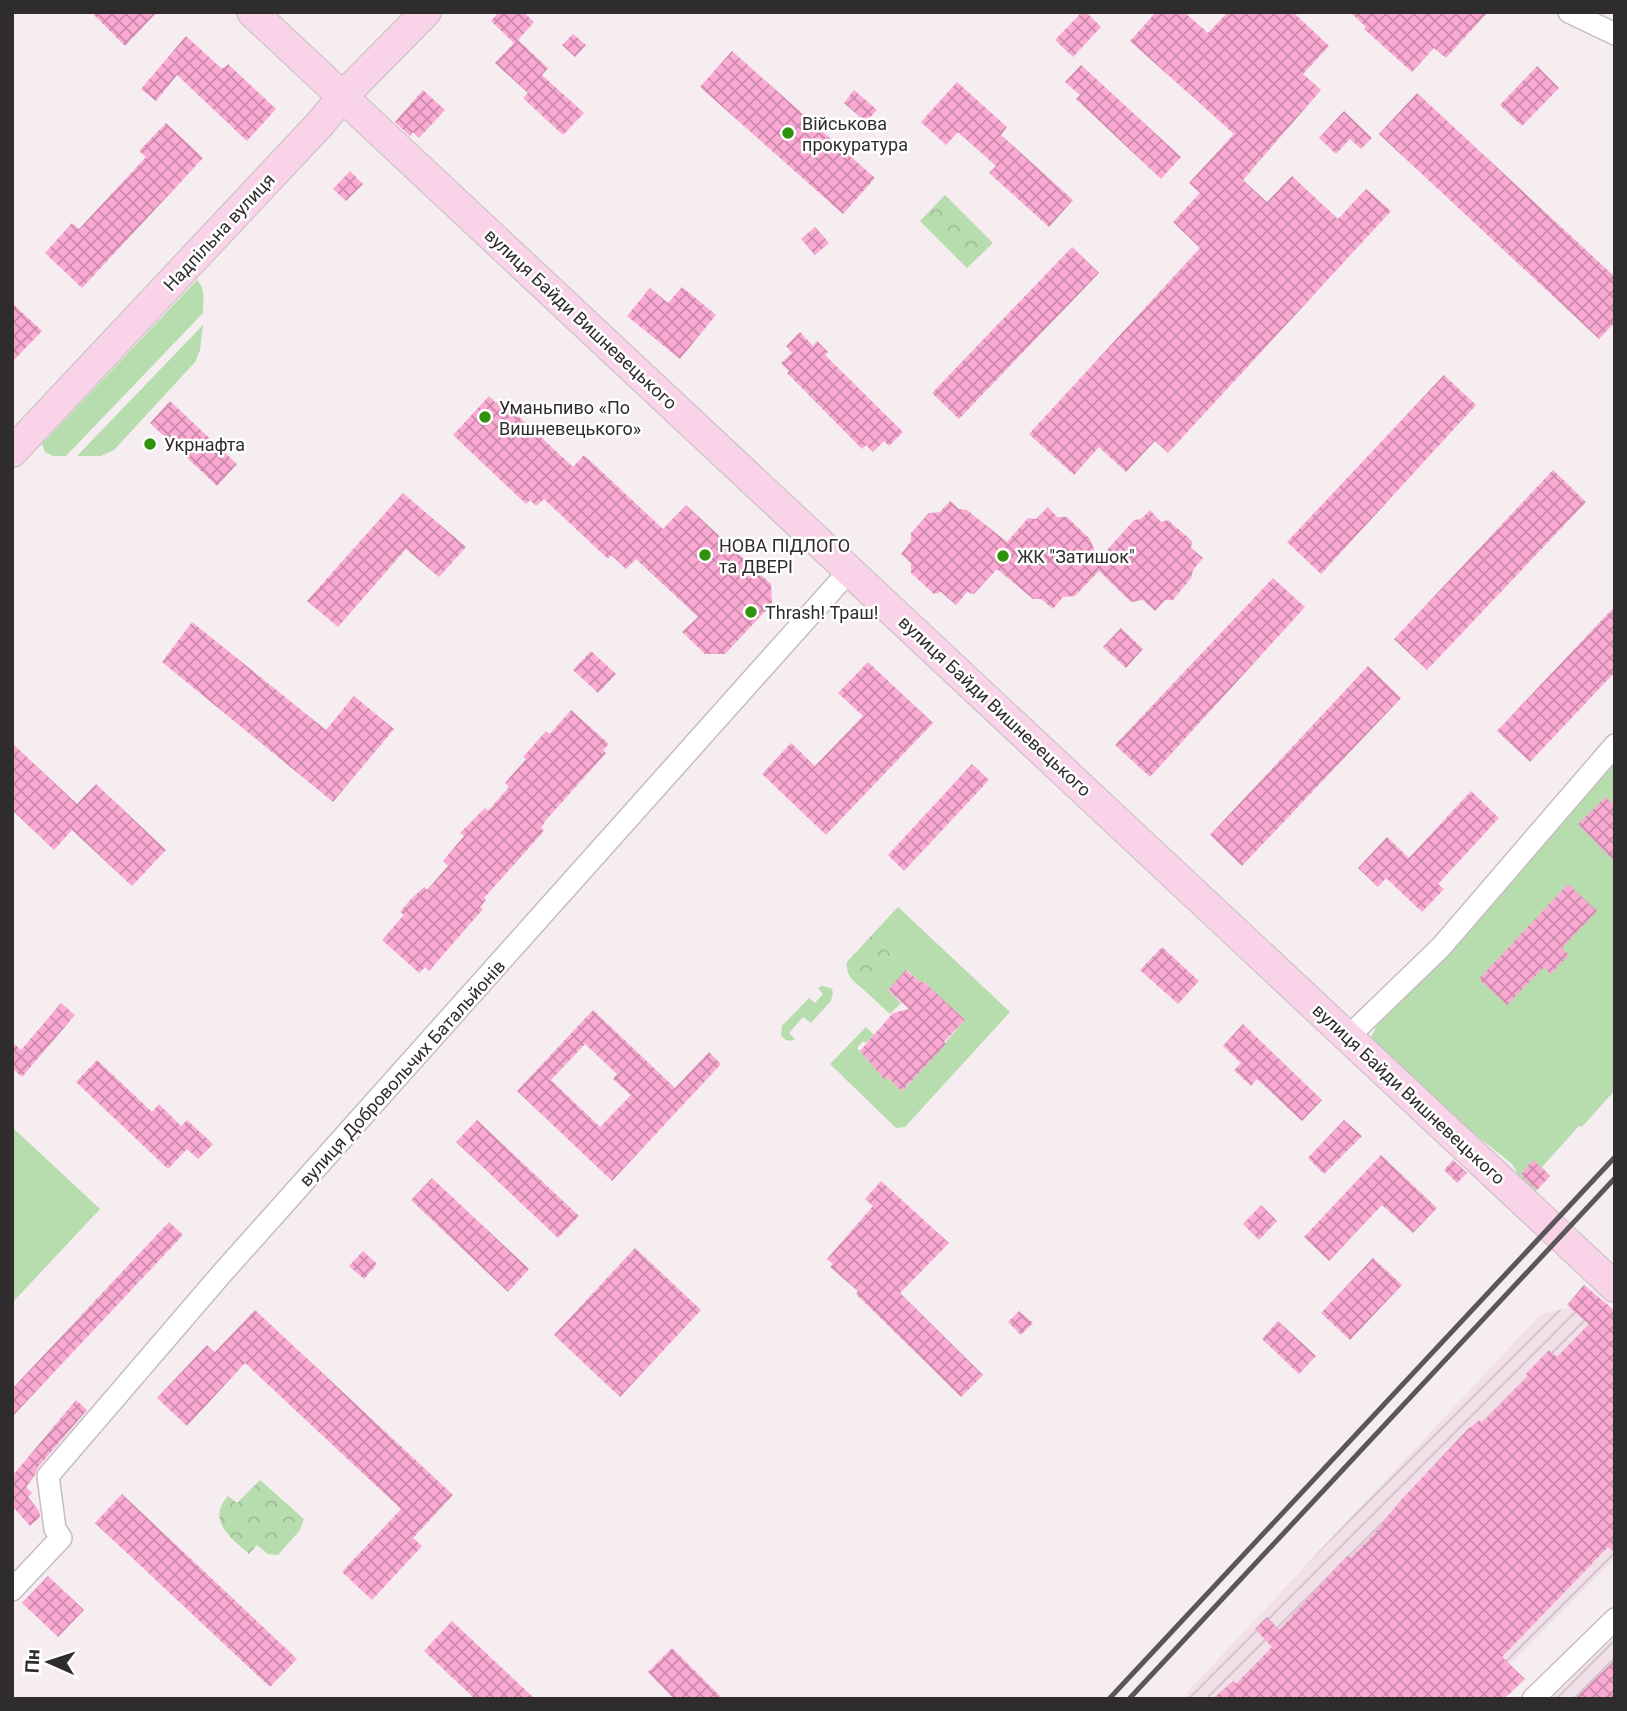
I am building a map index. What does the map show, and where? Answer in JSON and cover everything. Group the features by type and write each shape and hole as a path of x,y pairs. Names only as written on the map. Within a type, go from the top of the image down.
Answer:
{"street":[{"name":"вулиця Байди Вишневецького","path":"252,12 1615,1287"},
{"name":"Надпільна вулиця","path":"12,452 344,96 426,12"},
{"path":"1569,12 1615,34"},
{"name":"вулиця Добровольчих Батальйонів","path":"12,1590 61,1538 54,1524 48,1476 224,1271 850,570"},
{"path":"1349,1037 1441,947 1615,745"},
{"path":"1534,1699 1615,1619"}],"shaded area":[{"path":"1592,1303 1615,1324 1615,1558 1475,1699 1181,1699 1541,1314"},
{"path":"1615,1637 1615,1699 1551,1699"}],"green space":[{"path":"945,195 993,243 967,268 920,221"},
{"path":"197,280 203,291 203,313 66,456 53,456 45,452 42,444"},
{"path":"203,325 200,350 195,362 114,450 101,456 77,456"},
{"path":"1615,753 1615,1090 1542,1167 1550,1176 1535,1192 1519,1176 1512,1164 1373,1052 1370,1040 1376,1027"},
{"path":"898,907 1010,1012 905,1127 896,1128 830,1064 866,1027 874,1035 857,1048 885,1079 887,1077 902,1091 912,1081 910,1078 918,1069 921,1071 965,1020 954,1009 951,1011 924,981 921,983 907,970 888,990 901,1003 890,1014 865,991 895,958 871,936"},
{"path":"871,936 895,958 865,991 849,975 847,962"},
{"path":"818,988 831,988 831,1001 811,1023 803,1017 789,1033 795,1039 786,1040 781,1035 782,1026 809,998 815,1003 823,994"},
{"path":"12,1127 100,1209 12,1303"},
{"path":"260,1480 304,1519 300,1530 278,1555 268,1554 257,1545 249,1554 229,1535 220,1521 219,1513 228,1496 237,1503"}],"building":[{"path":"91,12 157,12 125,46"},
{"path":"499,12 523,12 534,22 518,40 548,68 542,75 584,113 563,135 523,98 528,93 495,63 514,43 491,21"},
{"path":"1082,12 1086,12 1101,27 1073,57 1055,40"},
{"path":"1156,12 1184,12 1208,33 1228,12 1293,12 1329,46 1303,74 1321,90 1243,180 1267,202 1292,176 1338,219 1366,189 1391,211 1168,453 1155,441 1126,472 1099,447 1074,475 1029,434 1200,248 1173,222 1200,193 1189,183 1234,134 1130,41"},
{"path":"1350,12 1488,12 1446,58 1434,48 1412,72 1364,29 1366,27"},
{"path":"573,34 586,45 575,57 562,45"},
{"path":"186,36 222,69 228,64 276,109 247,141 177,75 156,101 141,89"},
{"name":"Військова прокуратура","path":"732,51 875,178 843,214 700,87"},
{"path":"1081,65 1181,157 1161,179 1076,99 1080,95 1065,82"},
{"path":"1537,66 1559,88 1522,126 1500,105"},
{"path":"957,82 1007,127 1001,135 1073,200 1049,227 989,173 996,166 958,132 946,145 921,122"},
{"path":"423,90 445,110 419,138 413,132 410,136 395,122"},
{"path":"854,90 877,110 866,122 844,103"},
{"path":"1417,93 1615,277 1615,322 1599,339 1379,134"},
{"path":"1344,111 1372,138 1361,149 1350,139 1336,154 1319,138"},
{"path":"166,123 203,158 82,288 45,253 72,223 79,229 146,157 139,151"},
{"path":"350,171 363,184 346,201 333,189"},
{"path":"815,227 829,243 815,255 801,239"},
{"path":"1072,247 1099,273 959,419 932,393"},
{"path":"682,287 716,315 680,359 627,316 650,288 668,303"},
{"path":"12,303 42,331 12,362"},
{"path":"800,332 813,346 817,341 828,352 825,355 903,432 889,446 884,441 873,452 866,445 862,449 787,373 789,371 781,363 792,353 786,346"},
{"path":"1444,375 1476,405 1321,574 1287,542"},
{"path":"489,396 496,403 500,399 573,467 584,455 663,529 686,505 771,584 772,604 725,654 705,654 682,632 698,617 636,559 626,569 611,555 608,559 544,499 536,506 530,500 526,504 453,435"},
{"path":"170,401 237,464 217,486 150,423"},
{"path":"1553,470 1586,502 1427,670 1394,639"},
{"path":"403,493 466,547 439,577 406,549 338,627 307,601"},
{"name":"ЖК \"Затишок\"","path":"950,501 959,509 967,510 1007,542 1028,518 1036,519 1048,507 1057,517 1067,517 1090,539 1098,560 1134,520 1141,519 1150,510 1161,522 1168,520 1192,541 1191,548 1203,558 1173,600 1165,600 1155,611 1143,600 1131,602 1099,571 1075,596 1063,597 1053,609 1041,599 1033,599 997,569 974,594 967,592 956,605 941,592 934,594 911,573 911,563 901,554 911,541 911,533 929,513 940,512"},
{"path":"1273,578 1305,607 1150,777 1115,745"},
{"path":"1615,606 1615,672 1530,762 1497,731"},
{"path":"192,622 326,730 354,696 394,729 333,802 162,662"},
{"path":"1121,628 1143,649 1126,668 1103,647"},
{"path":"591,651 616,674 598,693 573,670"},
{"path":"868,662 933,723 826,835 762,774 791,743 815,766 863,716 838,693"},
{"path":"1368,666 1401,698 1242,866 1210,835"},
{"path":"571,710 609,744 603,750 606,753 546,820 541,828 544,831 484,898 486,900 480,907 483,909 429,971 425,967 419,973 382,940 404,915 400,912 411,899 424,887 427,890 448,866 443,861 464,836 460,833 485,808 488,811 509,787 505,783 526,759 523,757 546,731 550,734"},
{"path":"12,743 77,804 96,784 166,850 132,886 72,830 54,850 12,810"},
{"path":"972,764 989,780 904,871 888,855"},
{"path":"1471,791 1499,818 1438,884 1444,889 1422,912 1386,878 1378,887 1358,868 1387,837 1409,858"},
{"path":"1606,797 1615,806 1615,862 1578,824"},
{"path":"1568,884 1597,911 1562,948 1569,955 1551,974 1544,967 1507,1005 1479,979"},
{"path":"1162,947 1199,981 1178,1004 1140,970"},
{"path":"906,970 921,983 923,981 965,1020 902,1091 887,1077 885,1080 860,1051 893,1013 909,1009 888,990"},
{"path":"61,1003 75,1015 22,1077 12,1068 12,1042 21,1050"},
{"path":"593,1010 675,1088 709,1052 721,1064 612,1181 517,1091","holes":["585,1044 617,1074 613,1079 631,1095 600,1127 551,1080"]},
{"path":"1243,1024 1322,1100 1302,1121 1257,1079 1251,1086 1234,1070 1241,1063 1223,1046"},
{"path":"97,1060 152,1112 159,1104 181,1126 187,1120 213,1144 198,1159 187,1149 168,1169 76,1082"},
{"path":"477,1120 579,1216 558,1238 456,1142"},
{"path":"1344,1120 1362,1136 1324,1174 1308,1158"},
{"path":"1381,1155 1437,1208 1413,1233 1382,1205 1329,1261 1304,1237"},
{"path":"1453,1160 1467,1173 1457,1183 1444,1170"},
{"path":"1533,1160 1550,1176 1537,1190 1521,1175"},
{"path":"432,1178 529,1269 508,1292 411,1200"},
{"path":"881,1181 949,1243 900,1293 983,1375 961,1397 856,1294 858,1291 830,1267 833,1264 827,1259 873,1206 865,1199"},
{"path":"1261,1205 1277,1221 1259,1240 1243,1224"},
{"path":"169,1222 183,1235 12,1417 12,1389"},
{"path":"635,1248 701,1310 620,1397 554,1335"},
{"path":"363,1251 377,1264 364,1279 349,1266"},
{"path":"1373,1258 1402,1285 1350,1340 1321,1313"},
{"path":"1584,1285 1615,1311 1615,1553 1608,1547 1502,1657 1525,1679 1504,1699 1213,1699 1233,1681 1236,1684 1272,1647 1255,1629 1267,1617 1279,1630 1347,1556 1350,1558 1373,1535 1401,1500 1470,1427 1479,1420 1482,1423 1528,1376 1526,1374 1549,1350 1557,1357 1589,1324 1567,1305"},
{"path":"255,1310 453,1495 413,1538 422,1546 372,1600 342,1572 401,1509 245,1363 187,1426 157,1398 207,1345 215,1352"},
{"path":"1019,1311 1033,1323 1021,1335 1008,1322"},
{"path":"1278,1321 1316,1356 1299,1374 1262,1339"},
{"path":"76,1400 87,1410 38,1467 26,1487 32,1493 28,1497 39,1511 40,1517 30,1526 15,1509 12,1512 12,1472 14,1474"},
{"path":"122,1494 297,1659 270,1687 95,1523"},
{"path":"48,1576 84,1610 58,1637 22,1603"},
{"path":"452,1621 535,1699 475,1699 424,1651"},
{"path":"672,1648 723,1699 674,1699 648,1672"},
{"path":"1615,1660 1615,1699 1575,1699 1596,1678"}],"railway":[{"path":"1109,1699 1615,1157"},
{"path":"1129,1699 1615,1178"}],"place":[{"name":"Військова прокуратура","path":"788,133"},
{"name":"Уманьпиво «По Вишневецького»","path":"485,417"},
{"name":"Укрнафта","path":"150,444"},
{"name":"НОВА ПІДЛОГО та ДВЕРІ","path":"705,555"},
{"name":"ЖК \"Затишок\"","path":"1003,556"},
{"name":"Thrash! Траш!","path":"751,612"}]}
